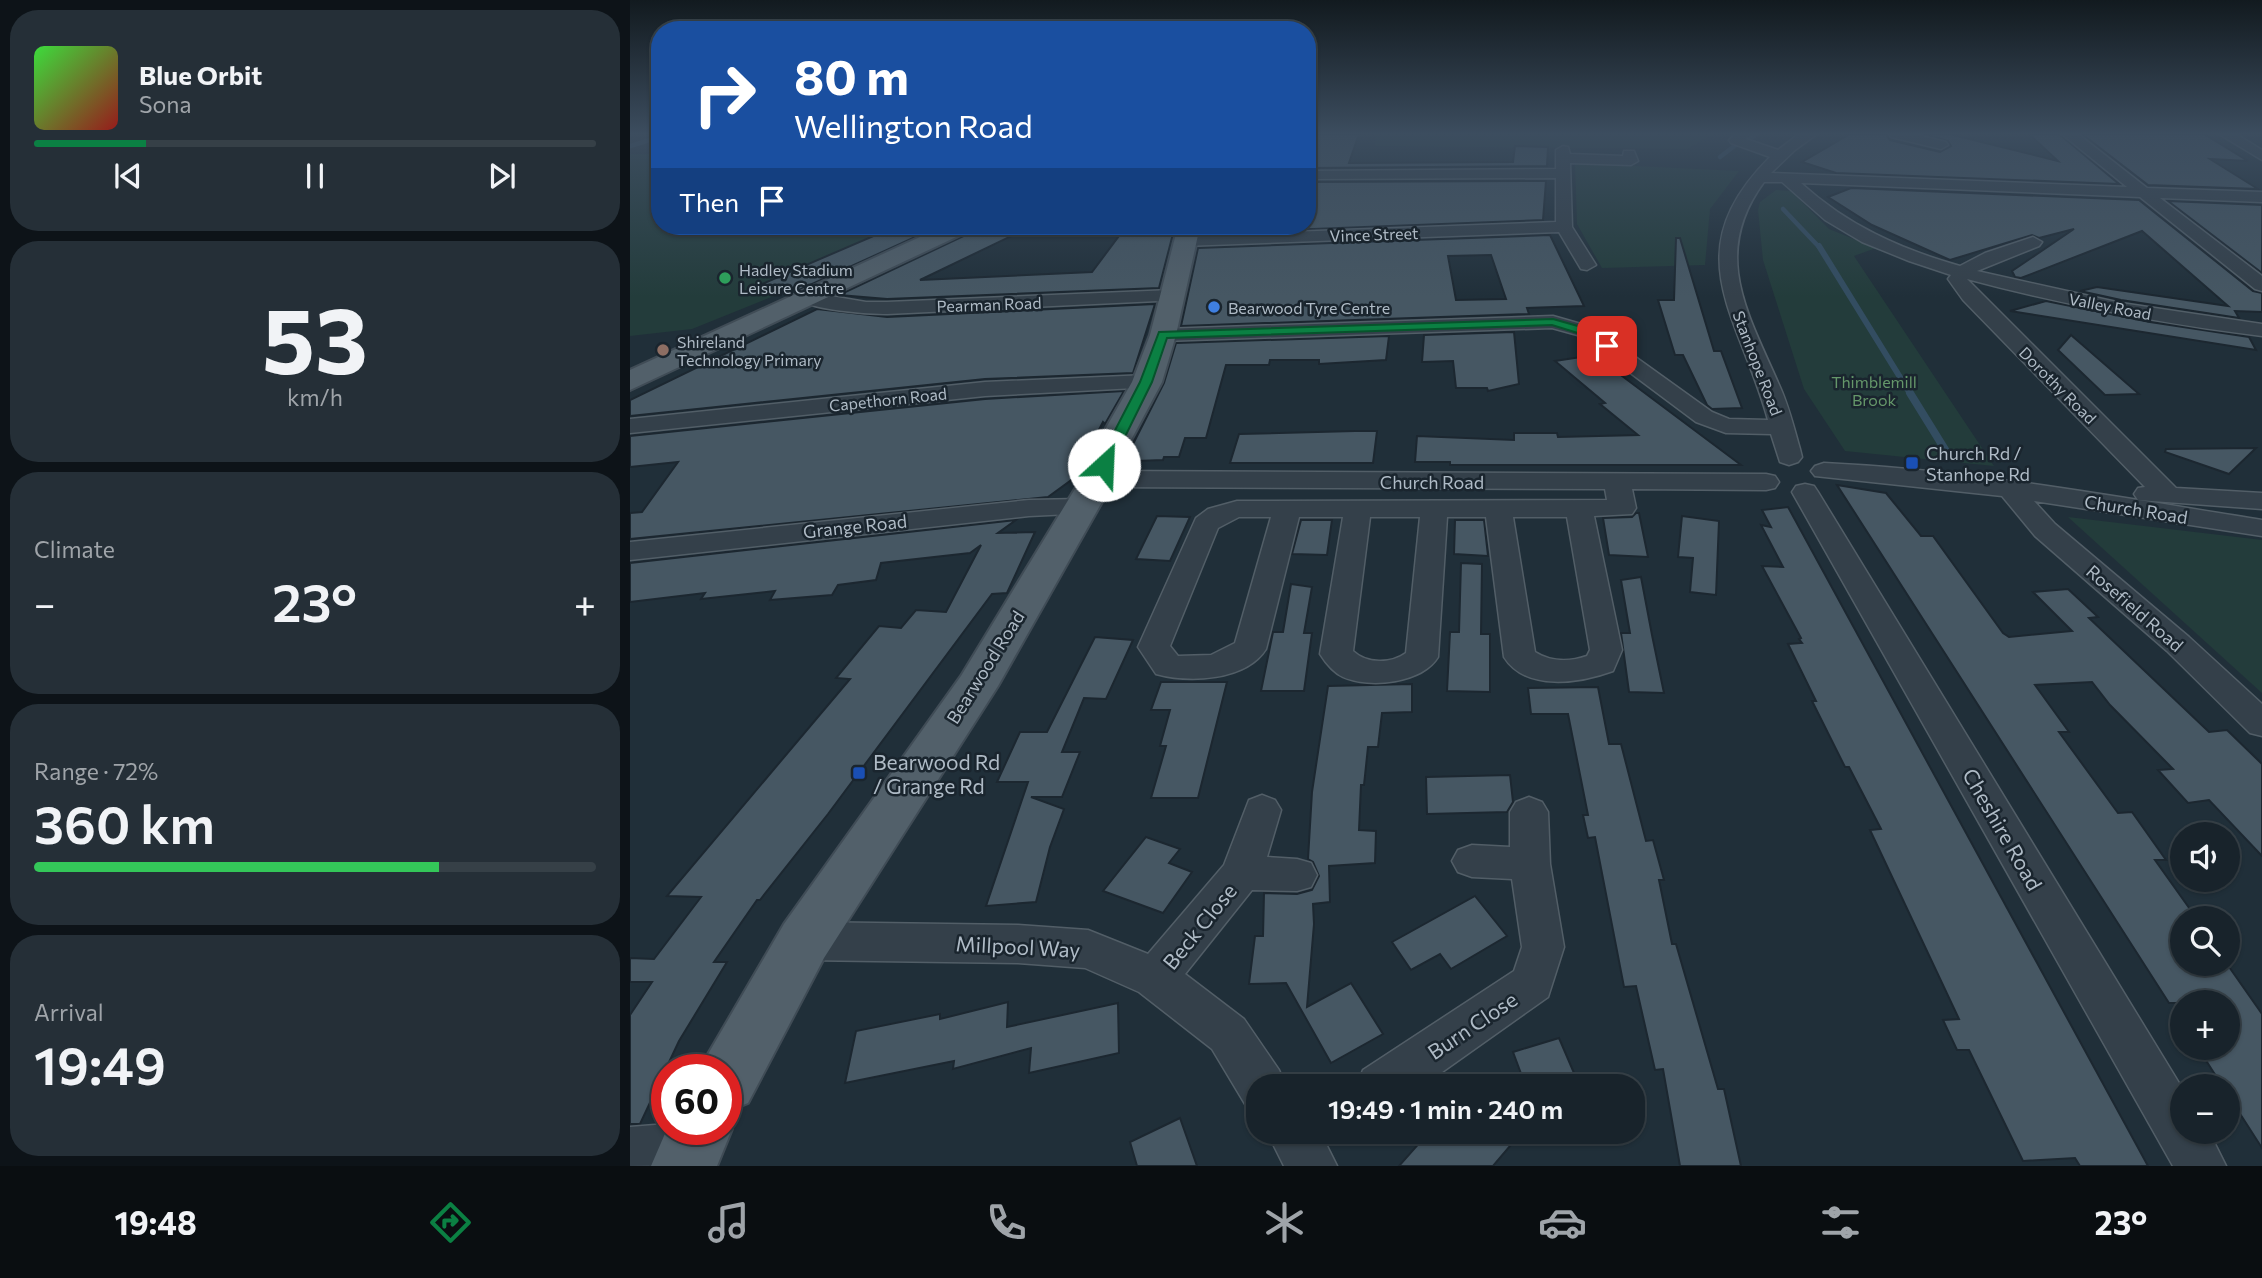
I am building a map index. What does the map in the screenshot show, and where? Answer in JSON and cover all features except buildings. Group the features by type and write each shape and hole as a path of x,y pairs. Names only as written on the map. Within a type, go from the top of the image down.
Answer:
{"main road":[{"path":"630,381 942,235"},
{"name":"Bearwood Road","path":"741,1054 804,941 976,686 1090,493 1146,382 1163,335 1187,235"}],"street":[{"path":"1564,188 1564,227 1587,265"},
{"name":"Stanhope Road","path":"1751,188 1728,227 1727,262 1747,340 1770,391 1789,457"},
{"name":"Valley Road","path":"1797,188 1812,203 1847,227 1886,246 1961,272 2131,311 2262,330"},
{"path":"2035,188 2262,197"},
{"path":"2137,188 2262,285"},
{"name":"Vince Street","path":"1316,231 1564,227"},
{"path":"1961,272 2033,242"},
{"name":"Dorothy Road","path":"1961,272 1957,279 1970,296 2167,495"},
{"name":"Pearman Road","path":"807,298 866,308 887,308 1172,296"},
{"path":"1163,335 1553,322 1588,332 1704,417 1726,426 1782,427"},
{"name":"Capethorn Road","path":"630,426 985,389 1146,382"},
{"path":"1789,457 1810,462 1814,482 1783,489 1766,482 1761,476 1760,466 1770,459 1789,457"},
{"name":"Church Road","path":"1814,482 1868,472 2010,489 2262,528"},
{"path":"1287,509 1250,649 1227,664 1197,670 1168,666 1154,647 1206,524 1218,515 1237,509 1622,508 1617,482"},
{"name":"Church Road","path":"1090,493 1617,482 1766,482"},
{"name":"Cheshire Road","path":"1814,482 2201,1166"},
{"name":"Church Road","path":"2010,489 2262,501"},
{"name":"Rosefield Road","path":"2010,489 2045,530 2178,644 2262,724"},
{"name":"Grange Road","path":"630,551 1029,508 1090,493"},
{"path":"1358,509 1336,654 1352,669 1384,672 1409,667 1422,657 1434,509"},
{"path":"1498,509 1520,657 1533,667 1564,672 1601,663 1606,650 1579,509"},
{"name":"Beck Close","path":"1156,978 1242,873 1262,810"},
{"name":"Burn Close","path":"1399,1074 1532,983 1543,947 1530,864 1529,812"},
{"path":"1472,862 1530,864"},
{"name":"Beck Close","path":"1242,873 1297,875"},
{"name":"Millpool Way","path":"804,941 1018,944 1088,949 1156,978 1228,1034 1254,1074"}],"green space":[{"name":"Hadley Stadium Leisure Centre","path":"630,188 651,188 651,235 926,235 692,329 630,336"},
{"path":"1576,188 1726,188 1710,209 1705,265 1602,268 1577,224"},
{"name":"Thimblemill Brook","path":"1776,190 1791,191 1829,229 1876,248 1854,256 1994,466 1845,451 1804,389 1763,260 1758,210 1760,202"},
{"path":"2068,517 2262,540 2262,693"}],"waterway":[{"name":"Thimblemill Brook","path":"1783,209 1820,248"},
{"name":"Thimblemill Brook","path":"1819,246 1911,395"},
{"name":"Thimblemill Brook","path":"1910,393 1949,456"}],"place":[{"name":"Hadley Stadium Leisure Centre","path":"725,278"},
{"name":"Bearwood Tyre Centre","path":"1214,307"},
{"name":"Shireland Technology Primary","path":"663,350"},
{"name":"Church Rd / Stanhope Rd","path":"1912,463"},
{"name":"Bearwood Rd / Grange Rd","path":"859,773"}],"route":[{"path":"1104,465 1146,382 1163,335 1553,322 1588,332 1607,346"}]}
